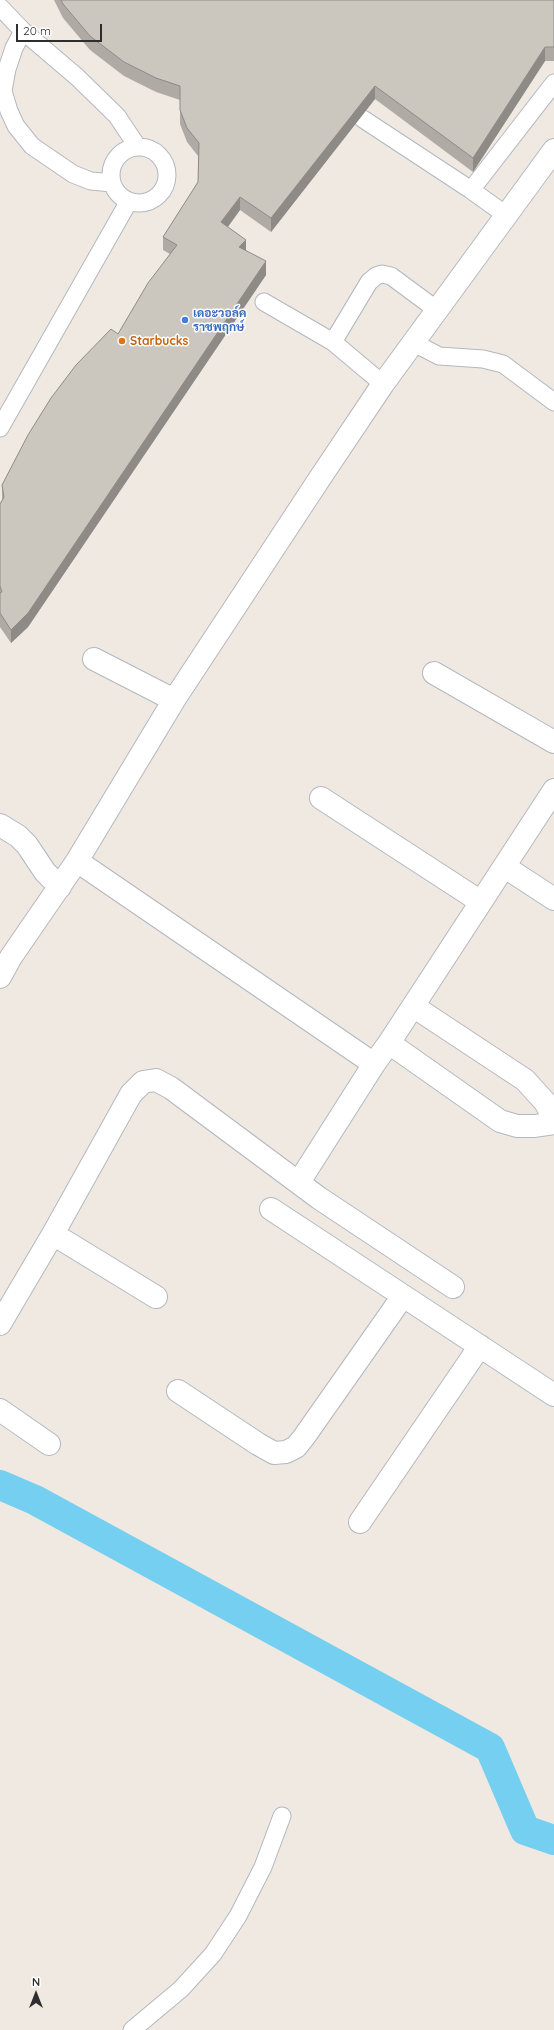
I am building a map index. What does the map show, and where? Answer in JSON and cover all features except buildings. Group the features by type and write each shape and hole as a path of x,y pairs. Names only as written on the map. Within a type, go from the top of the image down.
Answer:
{"street":[{"path":"0,977 5,961 60,887 174,700 383,384 554,150"},
{"path":"94,659 174,700"},
{"path":"434,673 554,742"},
{"path":"299,1182 374,1064 505,867 554,790"},
{"path":"321,798 481,902"},
{"path":"0,825 18,836 27,845 45,872 60,887"},
{"path":"77,861 374,1064"},
{"path":"505,867 554,899"},
{"path":"413,1006 525,1080 545,1102 554,1119"},
{"path":"389,1043 500,1121 517,1126 554,1123"},
{"path":"0,1324 53,1234 131,1094 143,1082 156,1080 171,1088 361,1227 453,1287"},
{"path":"271,1209 554,1395"},
{"path":"53,1234 156,1297"},
{"path":"178,1391 258,1444 274,1453 286,1452 296,1447 304,1437 403,1296"},
{"path":"360,1522 480,1346"},
{"path":"0,1410 49,1444"}],"lane":[{"path":"0,7 23,31 77,77 117,116 137,146"},
{"path":"23,31 14,48 7,69 3,91 9,111 16,126 32,146 73,174 91,181 112,183"},
{"path":"471,190 554,83"},
{"path":"363,119 471,190 506,215"},
{"path":"137,146 150,148 160,155 167,166 168,179 163,191 154,200 142,203 129,201 118,194 112,183 111,170 116,159 125,150 137,146"},
{"path":"0,428 129,201"},
{"path":"333,342 368,282 376,276 382,274 391,276 437,310"},
{"path":"264,302 333,342 383,384"},
{"path":"414,343 439,356 483,359 503,364 554,402"},
{"path":"132,2030 181,1989 212,1954 238,1916 263,1867 282,1816"}],"waterway":[{"path":"0,1485 35,1500 490,1748 525,1830 554,1840"}],"place":[{"name":"เดอะวอล์ค ราชพฤกษ์","path":"185,320"},
{"name":"Starbucks","path":"122,341"}]}
